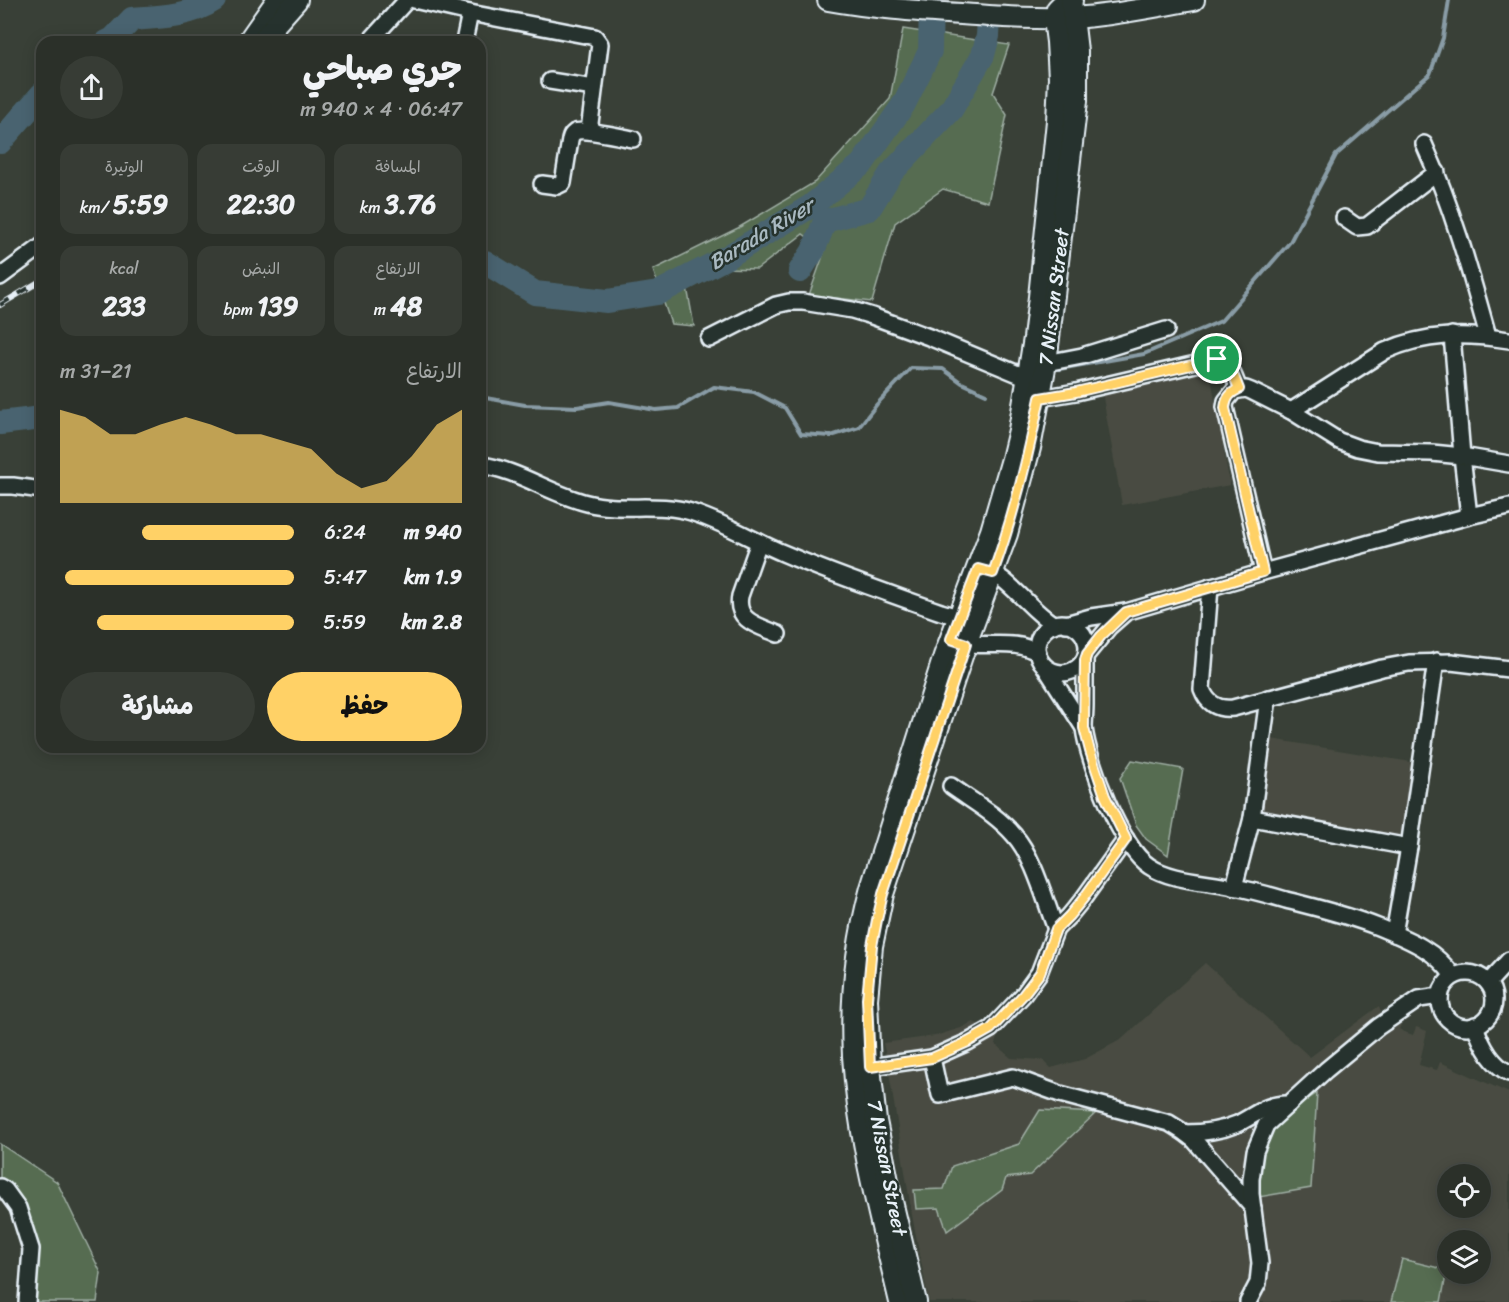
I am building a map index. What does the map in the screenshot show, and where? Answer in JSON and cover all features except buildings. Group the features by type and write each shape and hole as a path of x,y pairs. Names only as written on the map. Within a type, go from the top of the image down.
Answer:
{"main road":[{"path":"251,36 277,0"},
{"path":"265,36 297,0"},
{"path":"828,0 927,12 1054,19 1072,4 1106,14 1194,0"},
{"name":"7 Nissan Street","path":"900,1302 861,1124 853,1056 855,970 862,924 871,888 944,656 958,641 958,617 1007,534 1019,492 1046,363 1077,101 1078,70 1072,4"},
{"name":"7 Nissan Street","path":"916,1302 878,1132 870,1067 867,999 870,964 883,894 958,641 986,571 1018,430 1040,297 1059,99 1059,59 1054,19"}],"street":[{"path":"374,36 407,0"},
{"path":"414,0 595,37 600,44 589,131"},
{"path":"465,36 470,13"},
{"path":"550,81 594,88"},
{"path":"542,184 556,186 563,183 572,135 578,131 633,139"},
{"path":"1424,144 1449,205 1488,336"},
{"path":"1344,218 1354,226 1364,227 1437,172"},
{"path":"0,277 36,250"},
{"path":"709,339 776,305 803,302 872,316 1028,378"},
{"path":"1046,363 1082,356 1166,330"},
{"path":"1452,335 1469,516"},
{"path":"1291,411 1385,351 1401,344 1418,339 1452,335 1488,336 1509,340"},
{"path":"1040,398 1076,392 1217,359 1228,365 1239,389"},
{"path":"1263,572 1225,408 1229,396 1239,389 1246,389 1291,411 1339,441 1358,448 1378,453 1432,453 1462,456 1509,464"},
{"path":"486,466 500,468 562,496 589,504 658,507 690,512 715,521 783,553 958,617"},
{"path":"0,486 36,489"},
{"path":"1084,728 1040,660 1038,644 1046,629 1091,617 1126,612 1263,572 1509,507"},
{"path":"759,542 740,596 740,611 750,621 778,634"},
{"path":"986,571 1040,615 1078,629 1083,634 1086,640 1084,728 1101,785 1115,818 1132,850 1140,859 1150,867 1173,876 1234,887 1365,922 1430,951 1441,960 1453,976"},
{"path":"1210,587 1202,683 1204,694 1211,703 1221,708 1227,709 1268,699 1395,665 1436,661 1509,669"},
{"path":"1045,667 1059,673 1074,671 1109,627 1126,612"},
{"path":"958,641 1018,644 1038,653"},
{"path":"1394,933 1436,661"},
{"path":"1234,887 1252,818 1268,699"},
{"path":"951,786 1002,823 1015,836 1030,859 1056,929"},
{"path":"1252,818 1408,847"},
{"path":"870,1067 932,1058 991,1029 1040,973 1056,929 1083,899 1126,839"},
{"path":"1488,983 1509,960"},
{"path":"1469,972 1488,983 1494,999 1489,1015 1483,1021 1468,1027 1460,1026 1447,1019 1440,1005 1442,989 1446,982 1453,976 1469,972"},
{"path":"1248,1302 1258,1283 1260,1273 1251,1179 1255,1151 1266,1125 1326,1070 1378,1027 1419,999 1440,998"},
{"path":"1475,1025 1489,1055 1509,1073"},
{"path":"932,1058 940,1095 1013,1077 1060,1094 1169,1123 1185,1133 1202,1149 1253,1208"},
{"path":"1185,1133 1225,1128 1237,1124 1266,1107 1289,1104"},
{"path":"0,1187 5,1190 18,1208 31,1249 27,1302"}],"shaded area":[{"path":"1209,366 1230,485 1122,505 1101,386"},
{"path":"1271,739 1417,763 1405,838 1258,813"},
{"path":"1205,963 1310,1057 1379,1006 1381,1013 1390,1024 1394,1021 1401,1025 1399,1029 1404,1032 1413,1035 1416,1027 1427,1031 1419,1065 1437,1070 1440,1062 1509,1093 1509,1302 929,1302 883,1043 935,1036 973,1022 991,1029 997,1038 995,1044 1011,1058 1043,1060 1051,1068 1085,1059 1122,1039"}],"green space":[{"path":"903,29 1009,45 993,93 1007,115 988,202 943,189 895,223 872,302 809,295 825,250 803,234 757,269 723,268 687,287 694,326 671,324 653,270 738,228 815,182 890,99"},
{"path":"1132,760 1183,769 1168,855 1146,839 1136,825 1120,778"},
{"path":"1317,1093 1311,1188 1259,1197 1256,1176 1264,1142 1282,1116"},
{"path":"1040,1110 1096,1113 1030,1175 1006,1178 1002,1190 947,1231 939,1208 916,1209 914,1190 944,1189 952,1166 1019,1144"},
{"path":"0,1144 57,1182 101,1273 97,1302 32,1302 40,1247 17,1192 0,1181"},
{"path":"1402,1259 1437,1268 1437,1284 1444,1284 1441,1302 1391,1302"}],"waterway":[{"path":"116,36 132,19 185,13 214,0"},
{"name":"Barada River","path":"486,263 535,293 607,301 658,293 727,257 811,206 862,164 904,104 930,51 931,0"},
{"path":"1059,369 1144,354 1221,321 1290,242 1336,155 1430,74 1443,38 1449,0"},
{"path":"800,271 813,251 825,221 869,209 891,173 951,110 983,55 988,36 989,19"},
{"path":"0,142 36,101"},
{"path":"486,398 525,405 577,407 609,402 656,410 678,408 714,387 754,392 785,408 801,434 831,436 859,427 911,368 943,369 962,383 986,394"},
{"name":"Barada River","path":"0,423 36,419"}],"railway":[{"path":"0,305 36,284"}],"route":[{"path":"1217,359 1228,365 1239,389 1229,396 1225,408 1263,572 1126,612 1101,636 1085,660 1084,728 1105,796 1126,839 1083,899 1056,929 1040,973 991,1029 932,1058 870,1067 867,999 872,946 883,894 966,644 951,639 978,569 993,573 1019,492 1040,398 1076,392 1217,359"}]}
